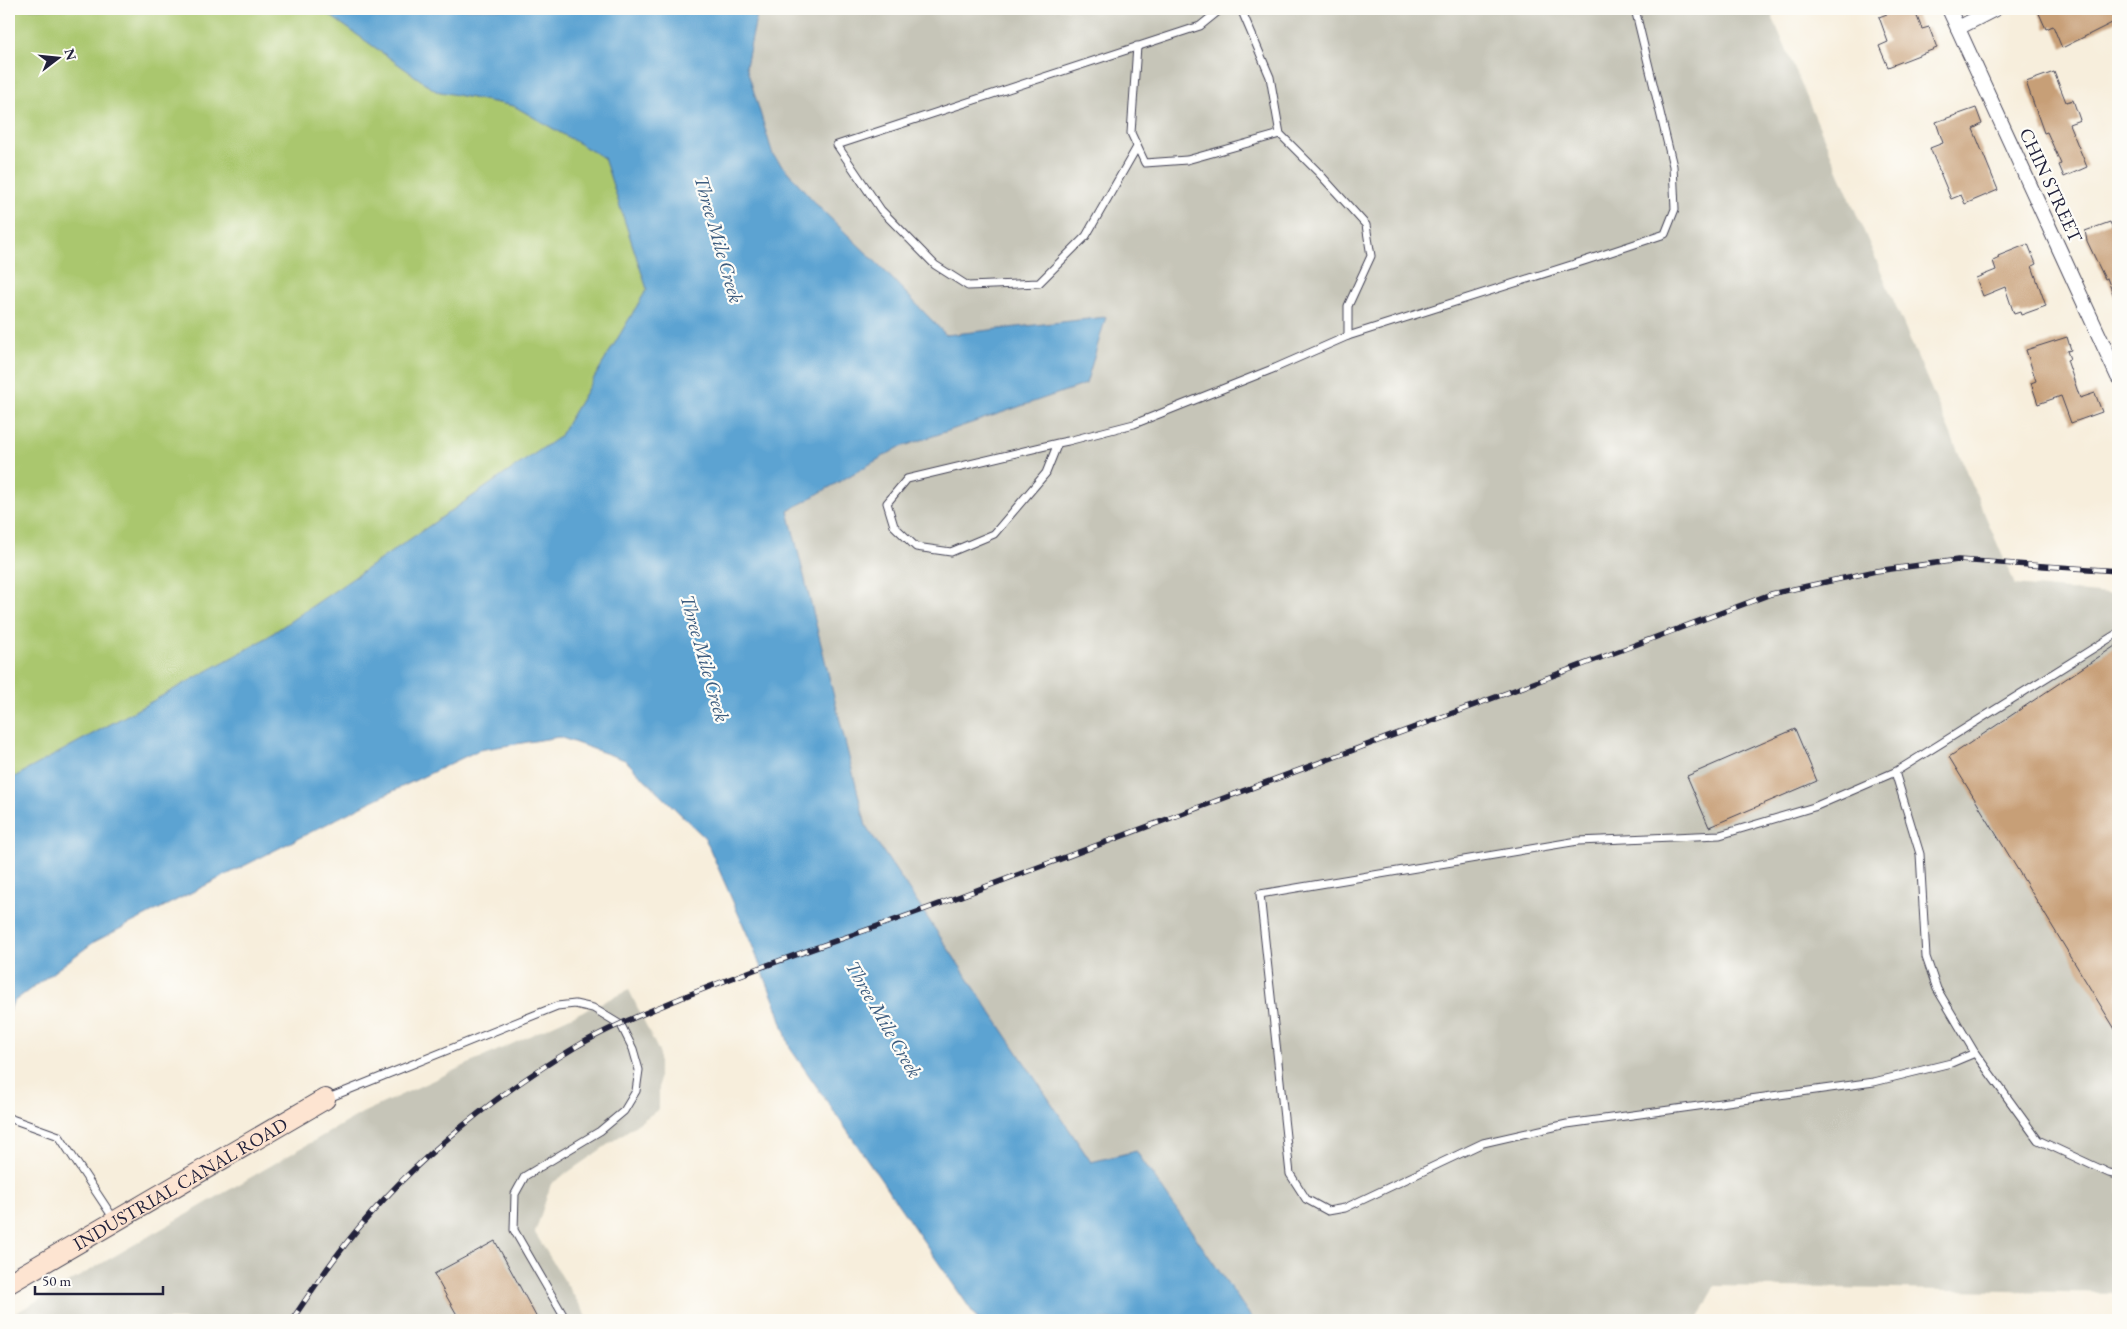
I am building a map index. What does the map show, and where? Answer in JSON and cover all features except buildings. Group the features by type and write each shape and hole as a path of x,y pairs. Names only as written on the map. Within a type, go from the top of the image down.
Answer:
{"street":[{"name":"CHIN STREET","path":"1949,9 2118,377"},
{"path":"1958,28 1995,9"},
{"name":"INDUSTRIAL CANAL ROAD","path":"9,1283 326,1099"}],"lane":[{"path":"1137,147 1086,236 1040,283 968,286 935,265 881,210 837,145 1200,26 1222,9"},
{"path":"1241,9 1270,77 1280,134 1366,225 1371,256 1348,306 1348,336"},
{"path":"1058,444 1046,473 994,534 952,552 916,547 894,526 888,503 907,479 1058,444 1134,424 1275,368 1348,336 1665,234 1675,209 1673,166 1635,9"},
{"path":"1137,46 1131,133 1145,163 1187,160 1280,134"},
{"path":"1975,1053 1951,1063 1874,1082 1567,1124 1483,1143 1346,1208 1328,1211 1306,1199 1290,1174 1260,894 1578,841 1720,835 1814,807 1895,772 2118,633"},
{"path":"1895,772 1920,854 1926,957 1937,989 1975,1053 2038,1140 2118,1175"},
{"path":"326,1099 557,1006 576,1004 593,1008 621,1025 633,1049 639,1070 636,1091 624,1111 600,1131 525,1176 515,1194 514,1230 566,1320"},
{"path":"9,1118 59,1136 116,1221"}],"shaded area":[{"path":"758,9 1769,9 2015,585 2118,595 2118,1293 1715,1286 1698,1320 1253,1320 1136,1151 1091,1162 866,826 788,511 898,448 1086,384 1106,318 946,335 880,266 819,207 773,155 746,66"},
{"path":"629,990 659,1052 659,1109 551,1184 535,1233 589,1320 9,1320 9,1317 362,1113"}],"green space":[{"path":"9,9 321,9 436,91 514,106 604,158 647,289 559,437 260,642 9,780"}],"water":[{"name":"Three Mile Creek","path":"321,9 758,9 746,66 773,155 819,207 880,266 946,335 1106,317 1086,384 898,448 788,511 866,826 1091,1162 1136,1151 1253,1320 978,1320 790,1048 777,1008 752,945 705,838 625,760 559,737 479,750 368,803 94,942 13,1002 9,1013 9,780 260,642 559,437 647,289 604,158 514,106 436,91"}],"railway":[{"path":"292,1320 329,1266 360,1227 386,1197 444,1141 540,1069 574,1048 613,1027 681,998 778,961 942,903 1771,594 1876,571 1958,560 2118,571"}]}
